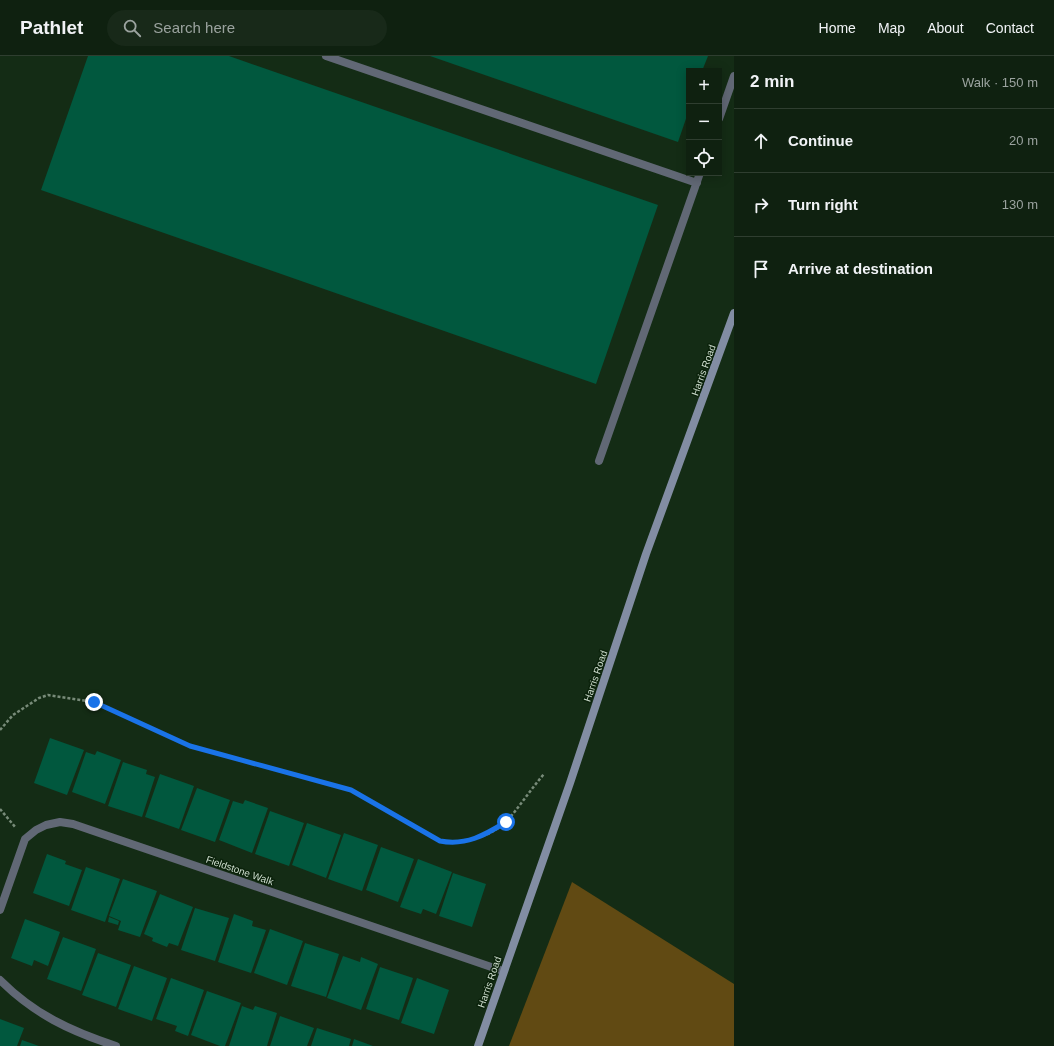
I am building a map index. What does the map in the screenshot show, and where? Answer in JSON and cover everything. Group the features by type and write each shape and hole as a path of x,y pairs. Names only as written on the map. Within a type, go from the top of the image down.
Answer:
{"main road":[{"name":"Harris Road","path":"478,1046 570,782 646,554 734,313"}],"street":[{"path":"326,56 697,183"},
{"path":"722,110 734,76"},
{"path":"600,461 699,176"},
{"name":"Fieldstone Walk","path":"25,839 36,830 46,825 60,822 73,824 503,971"},
{"path":"0,910 25,839"},
{"path":"0,980 12,991 61,1025 116,1046"}],"path":[{"path":"0,730 13,715 39,698 48,695 89,701 190,746 351,790 440,841 451,843 476,839 506,822 544,774"},
{"path":"0,809 25,839"}],"shaded area":[{"path":"572,882 734,984 734,1046 509,1046"}],"building":[{"path":"88,56 229,56 658,205 596,384 41,190"},
{"path":"430,56 708,56 703,68 686,68 686,119 678,142"},
{"path":"50,738 84,750 67,795 34,783"},
{"path":"97,751 121,760 105,804 72,792 86,752 95,755"},
{"path":"123,762 147,770 146,774 155,777 142,817 108,806"},
{"path":"160,774 194,786 179,829 145,817"},
{"path":"197,788 230,800 215,842 181,830"},
{"path":"245,800 268,808 252,853 219,840 233,801 243,804"},
{"path":"270,811 304,823 289,866 255,854"},
{"path":"307,823 341,835 326,878 292,865"},
{"path":"344,833 378,845 362,891 328,879"},
{"path":"381,847 414,859 398,902 366,890"},
{"path":"47,854 66,861 65,864 82,870 69,906 33,893"},
{"path":"418,859 452,872 436,914 423,909 421,914 400,907"},
{"path":"86,867 120,879 105,922 71,910"},
{"path":"453,873 486,884 472,927 439,916"},
{"path":"123,879 157,891 140,937 118,930 121,921 109,916"},
{"path":"160,894 193,907 178,946 169,943 167,947 152,941 153,938 144,934"},
{"path":"195,908 229,918 215,961 181,950"},
{"path":"234,914 253,921 252,926 266,930 251,973 218,962"},
{"path":"109,917 119,921 118,925 108,922"},
{"path":"25,919 60,932 48,966 34,960 32,966 11,958"},
{"path":"270,929 303,941 287,985 254,973"},
{"path":"63,937 96,949 81,991 47,979"},
{"path":"305,943 339,954 326,997 291,986"},
{"path":"98,953 131,965 116,1007 82,995"},
{"path":"343,956 360,962 361,957 378,964 361,1010 327,998"},
{"path":"134,966 167,978 152,1021 118,1009"},
{"path":"380,967 413,978 399,1020 366,1009"},
{"path":"171,978 204,990 188,1036 175,1031 177,1026 156,1019"},
{"path":"417,978 449,990 434,1034 401,1023"},
{"path":"207,991 241,1003 225,1046 220,1046 191,1035"},
{"path":"242,1006 253,1010 255,1006 277,1013 267,1046 229,1046"},
{"path":"280,1016 314,1028 307,1046 270,1046"},
{"path":"0,1019 24,1028 17,1046 0,1046"},
{"path":"317,1028 351,1039 349,1046 311,1046"},
{"path":"354,1039 373,1046 352,1046"},
{"path":"22,1040 39,1046 20,1046"}],"route":[{"path":"94,702 190,746 351,790 440,841 451,843 476,839 506,822"}]}
